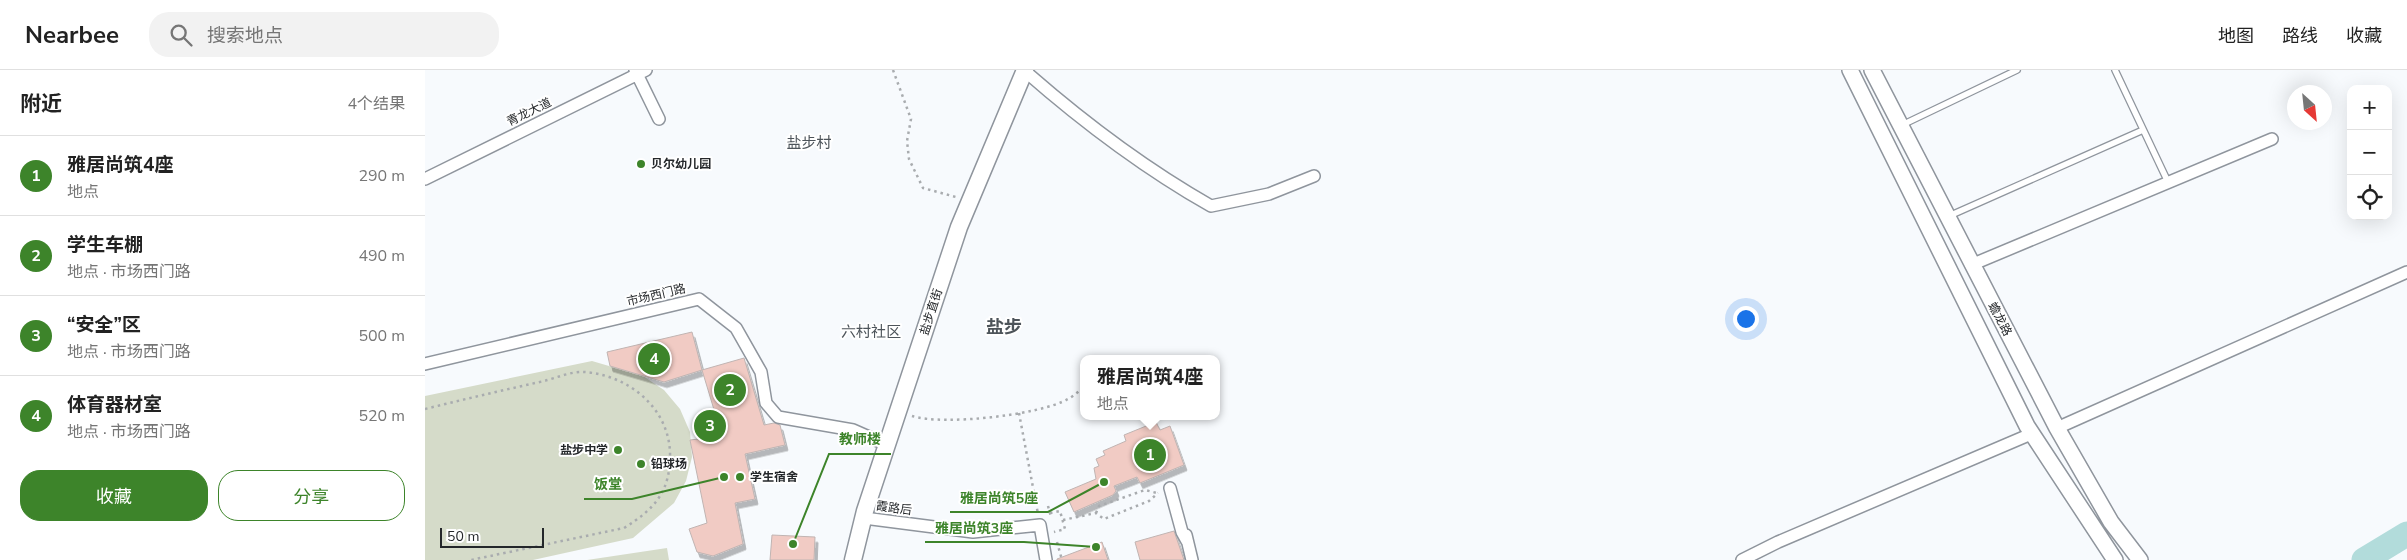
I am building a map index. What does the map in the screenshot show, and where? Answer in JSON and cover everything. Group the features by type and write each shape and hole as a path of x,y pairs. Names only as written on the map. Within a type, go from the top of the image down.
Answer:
{"main road":[{"name":"盐步直街","path":"853,560 887,445 969,201 1025,71"}],"street":[{"name":"蟾龙路","path":"1850,70 2031,434 2115,560"},
{"name":"蟾龙路","path":"1872,70 1971,265 2057,428 2111,522 2140,560"},
{"path":"640,71 659,119"},
{"name":"青龙大道","path":"425,179 640,71"},
{"path":"1025,71 1065,106 1151,169 1175,186 1211,206 1269,194 1314,176"},
{"path":"1883,136 1900,126"},
{"path":"1952,275 1971,265 2272,139"},
{"path":"1742,560 1778,542 2031,434 2057,428 2407,272"},
{"name":"市场西门路","path":"425,364 699,299 736,328 761,372 766,403 778,417 853,430 887,445"},
{"path":"1170,488 1182,532 1187,541"},
{"path":"1181,510 1192,560"},
{"name":"霞路后","path":"864,518 973,532 1040,525"},
{"path":"1040,525 1046,560"}],"lane":[{"path":"1900,126 2017,70"},
{"path":"2115,70 2168,182"},
{"path":"1947,217 2143,130"}],"path":[{"path":"893,70 911,119 907,140 909,159 923,188 969,201"},
{"path":"425,408 583,371 623,381 638,391 656,410 669,438 670,467 666,488 645,514 624,528 471,560"},
{"path":"898,412 917,418 938,420 1019,413 1067,400 1080,390"},
{"path":"1019,413 1040,525"},
{"path":"1063,520 1096,513 1104,519 1149,501 1157,493 1170,488"},
{"path":"1096,513 1099,506 1145,490 1157,493"},
{"path":"1050,513 1060,511 1063,520 1065,530 1054,532"}],"green space":[{"path":"592,361 643,376 664,390 680,409 690,432 692,457 686,481 674,503 633,538 533,560 425,560 425,396"},
{"path":"667,548 669,560 587,560"}],"building":[{"path":"692,332 702,370 664,382 610,366 607,352"},
{"path":"744,358 764,425 774,423 780,425 785,445 745,454 755,499 735,503 743,544 713,556 697,552 689,529 707,523 690,440 707,438 699,423 715,413 702,370"},
{"path":"1156,422 1160,430 1170,426 1184,465 1140,483 1137,477 1114,486 1116,491 1113,495 1074,512 1065,492 1096,479 1094,468 1099,466 1096,459 1105,455 1103,451 1126,441 1124,435"},
{"path":"1174,531 1184,560 1140,560 1135,542"},
{"path":"772,535 815,537 814,560 770,560"},
{"path":"1102,542 1108,560 1057,560 1057,559"}],"waterway":[{"path":"2364,560 2407,534"}],"place":[{"name":"贝尔幼儿园","path":"641,164"},
{"name":"体育器材室","path":"654,359"},
{"name":"学生车棚","path":"730,390"},
{"name":"“安全”区","path":"710,426"},
{"name":"盐步中学","path":"618,450"},
{"name":"雅居尚筑4座","path":"1150,455"},
{"name":"铅球场","path":"641,464"},
{"name":"饭堂","path":"724,477"},
{"name":"学生宿舍","path":"740,477"},
{"name":"雅居尚筑5座","path":"1104,482"},
{"name":"教师楼","path":"793,544"},
{"name":"雅居尚筑3座","path":"1096,547"}],"district":[{"name":"盐步村","path":"809,143"},
{"name":"盐步","path":"1004,327"},
{"name":"六村社区","path":"871,332"}]}
